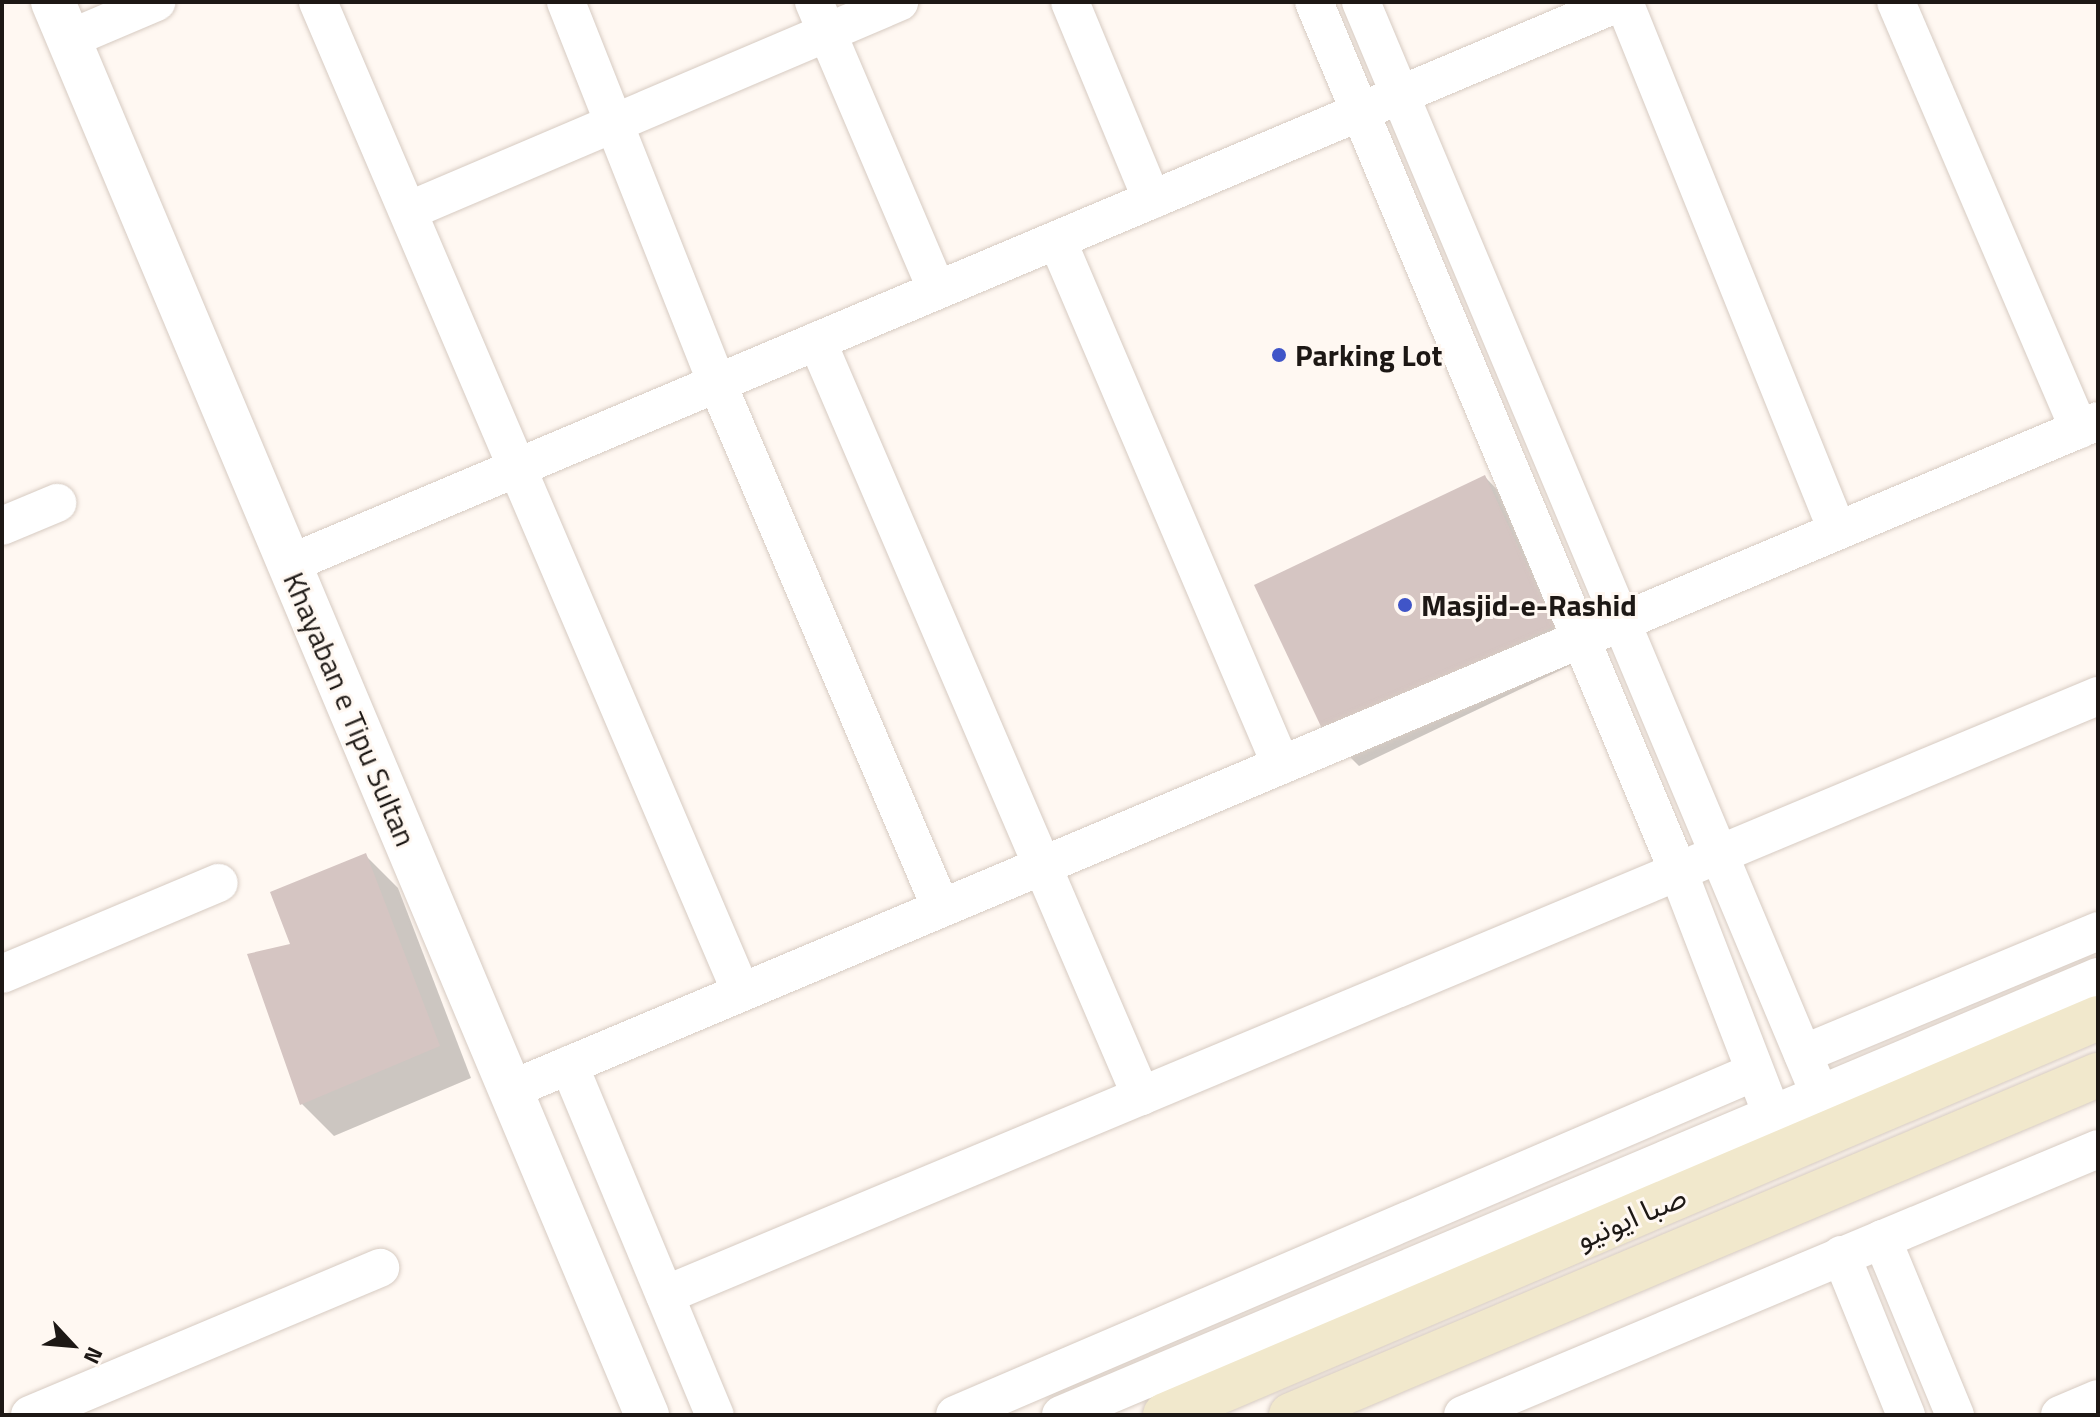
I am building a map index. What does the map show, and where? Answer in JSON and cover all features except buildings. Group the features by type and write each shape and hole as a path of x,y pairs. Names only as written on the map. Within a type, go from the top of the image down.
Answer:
{"main road":[{"name":"صبا ایونیو","path":"1165,1415 2098,1018"},
{"name":"صبا ایونیو","path":"1291,1415 2098,1075"}],"street":[{"path":"61,20 156,2"},
{"path":"318,2 741,992"},
{"path":"566,2 717,383 941,908"},
{"path":"408,211 613,121 821,18 899,2"},
{"path":"1070,2 1152,200"},
{"path":"1314,2 1678,871 1772,1115"},
{"path":"1361,2 1820,1095"},
{"path":"289,564 1622,2 1837,530"},
{"path":"510,1090 2088,425 1896,2"},
{"path":"821,18 937,290"},
{"name":"Khayaban e Tipu Sultan","path":"61,20 647,1415"},
{"path":"1057,240 1281,765"},
{"path":"817,341 1045,864 1141,1096"},
{"path":"2,526 57,503"},
{"path":"665,1295 2098,696"},
{"path":"2,974 219,883"},
{"path":"1803,1054 2098,931"},
{"path":"1061,1415 2098,977"},
{"path":"569,1065 715,1415"},
{"path":"955,1415 1754,1072"},
{"path":"1463,1415 2098,1149"},
{"path":"1882,1239 1955,1415"},
{"path":"1841,1255 1906,1415"},
{"path":"30,1415 380,1268"},
{"path":"2060,1415 2098,1399"}],"place":[{"name":"Parking Lot","path":"1279,355"},
{"name":"Masjid-e-Rashid","path":"1405,605"}]}
